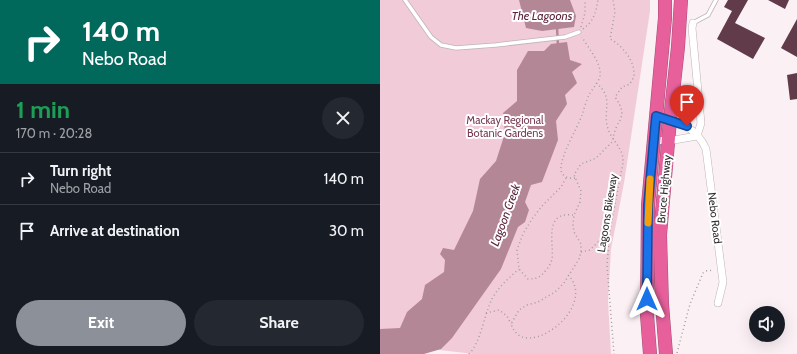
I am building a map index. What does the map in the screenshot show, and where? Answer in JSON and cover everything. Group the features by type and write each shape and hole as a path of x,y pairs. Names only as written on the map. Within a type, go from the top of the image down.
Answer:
{"highway":[{"name":"Bruce Highway","path":"650,354 647,315 648,205 665,18 665,0"},
{"name":"Bruce Highway","path":"666,354 662,304 660,235 678,47 680,0"}],"street":[{"path":"653,140 668,140 697,136 701,123 692,28 693,23"},
{"name":"Nebo Road","path":"656,116 687,126 703,142 706,149 723,282 718,303"}],"lane":[{"path":"405,0 431,37 441,45 456,48 552,39 579,32"},
{"path":"693,23 696,20 705,18 716,0"}],"path":[{"path":"575,178 566,178 562,174 561,169 564,156 589,96 600,77 599,66 579,32 585,13 585,0"},
{"path":"579,32 589,25 596,14 598,0"},
{"path":"511,324 519,310 527,305 538,302 555,292 564,283 579,259 581,252 580,244 574,232 574,215 580,202 581,191 574,175 581,164 596,158 614,141 614,132 623,114 621,106 615,97 622,87 630,84 634,76 632,63 625,52 616,42 610,39 615,12 613,0"},
{"name":"Lagoons Bikeway","path":"596,83 603,88 607,97 605,119 608,129 622,153 623,163 610,230 607,264 614,354"},
{"path":"566,178 561,187 542,206 532,219 523,234 517,250 519,269 528,279 536,279 543,275 550,266 552,258 552,232 554,223 559,217 574,215"},
{"path":"581,252 590,250 610,230"},
{"path":"677,354 690,304 703,273 713,270 715,268 715,264 721,263"},
{"path":"469,354 474,349 495,292 519,269"},
{"path":"486,313 499,310 507,316 515,332 521,336 529,338 555,328 565,319 573,306 576,294 572,280 568,275"}],"green space":[{"name":"Mackay Regional Botanic Gardens","path":"380,0 650,0 650,11 624,183 611,249 608,301 611,354 474,354 380,343"}],"water":[{"name":"The Lagoons","path":"519,0 570,0 576,16 574,27 542,31 526,28"},
{"path":"567,42 570,60 582,64 572,72 577,83 565,95 567,104 556,121 558,140 542,182 531,185 525,202 529,210 525,222 518,227 501,269 452,338 441,349 424,354 380,354 380,329 400,328 407,312 422,299 425,285 444,272 445,260 440,254 443,248 454,250 473,211 480,179 496,161 505,133 503,113 517,101 517,70 528,51 544,51 551,44"}],"building":[{"path":"728,0 748,0 735,23 765,38 753,59 717,39 732,11 724,7"},
{"path":"768,0 789,0 785,9"},
{"path":"797,19 797,57 781,48"},
{"path":"797,73 797,99 790,100 787,75"}],"waterway":[{"name":"Lagoon Creek","path":"557,27 558,46"}],"slow traffic":[{"path":"648,223 650,179"}],"route":[{"path":"647,299 648,205 656,116 687,126"}]}
